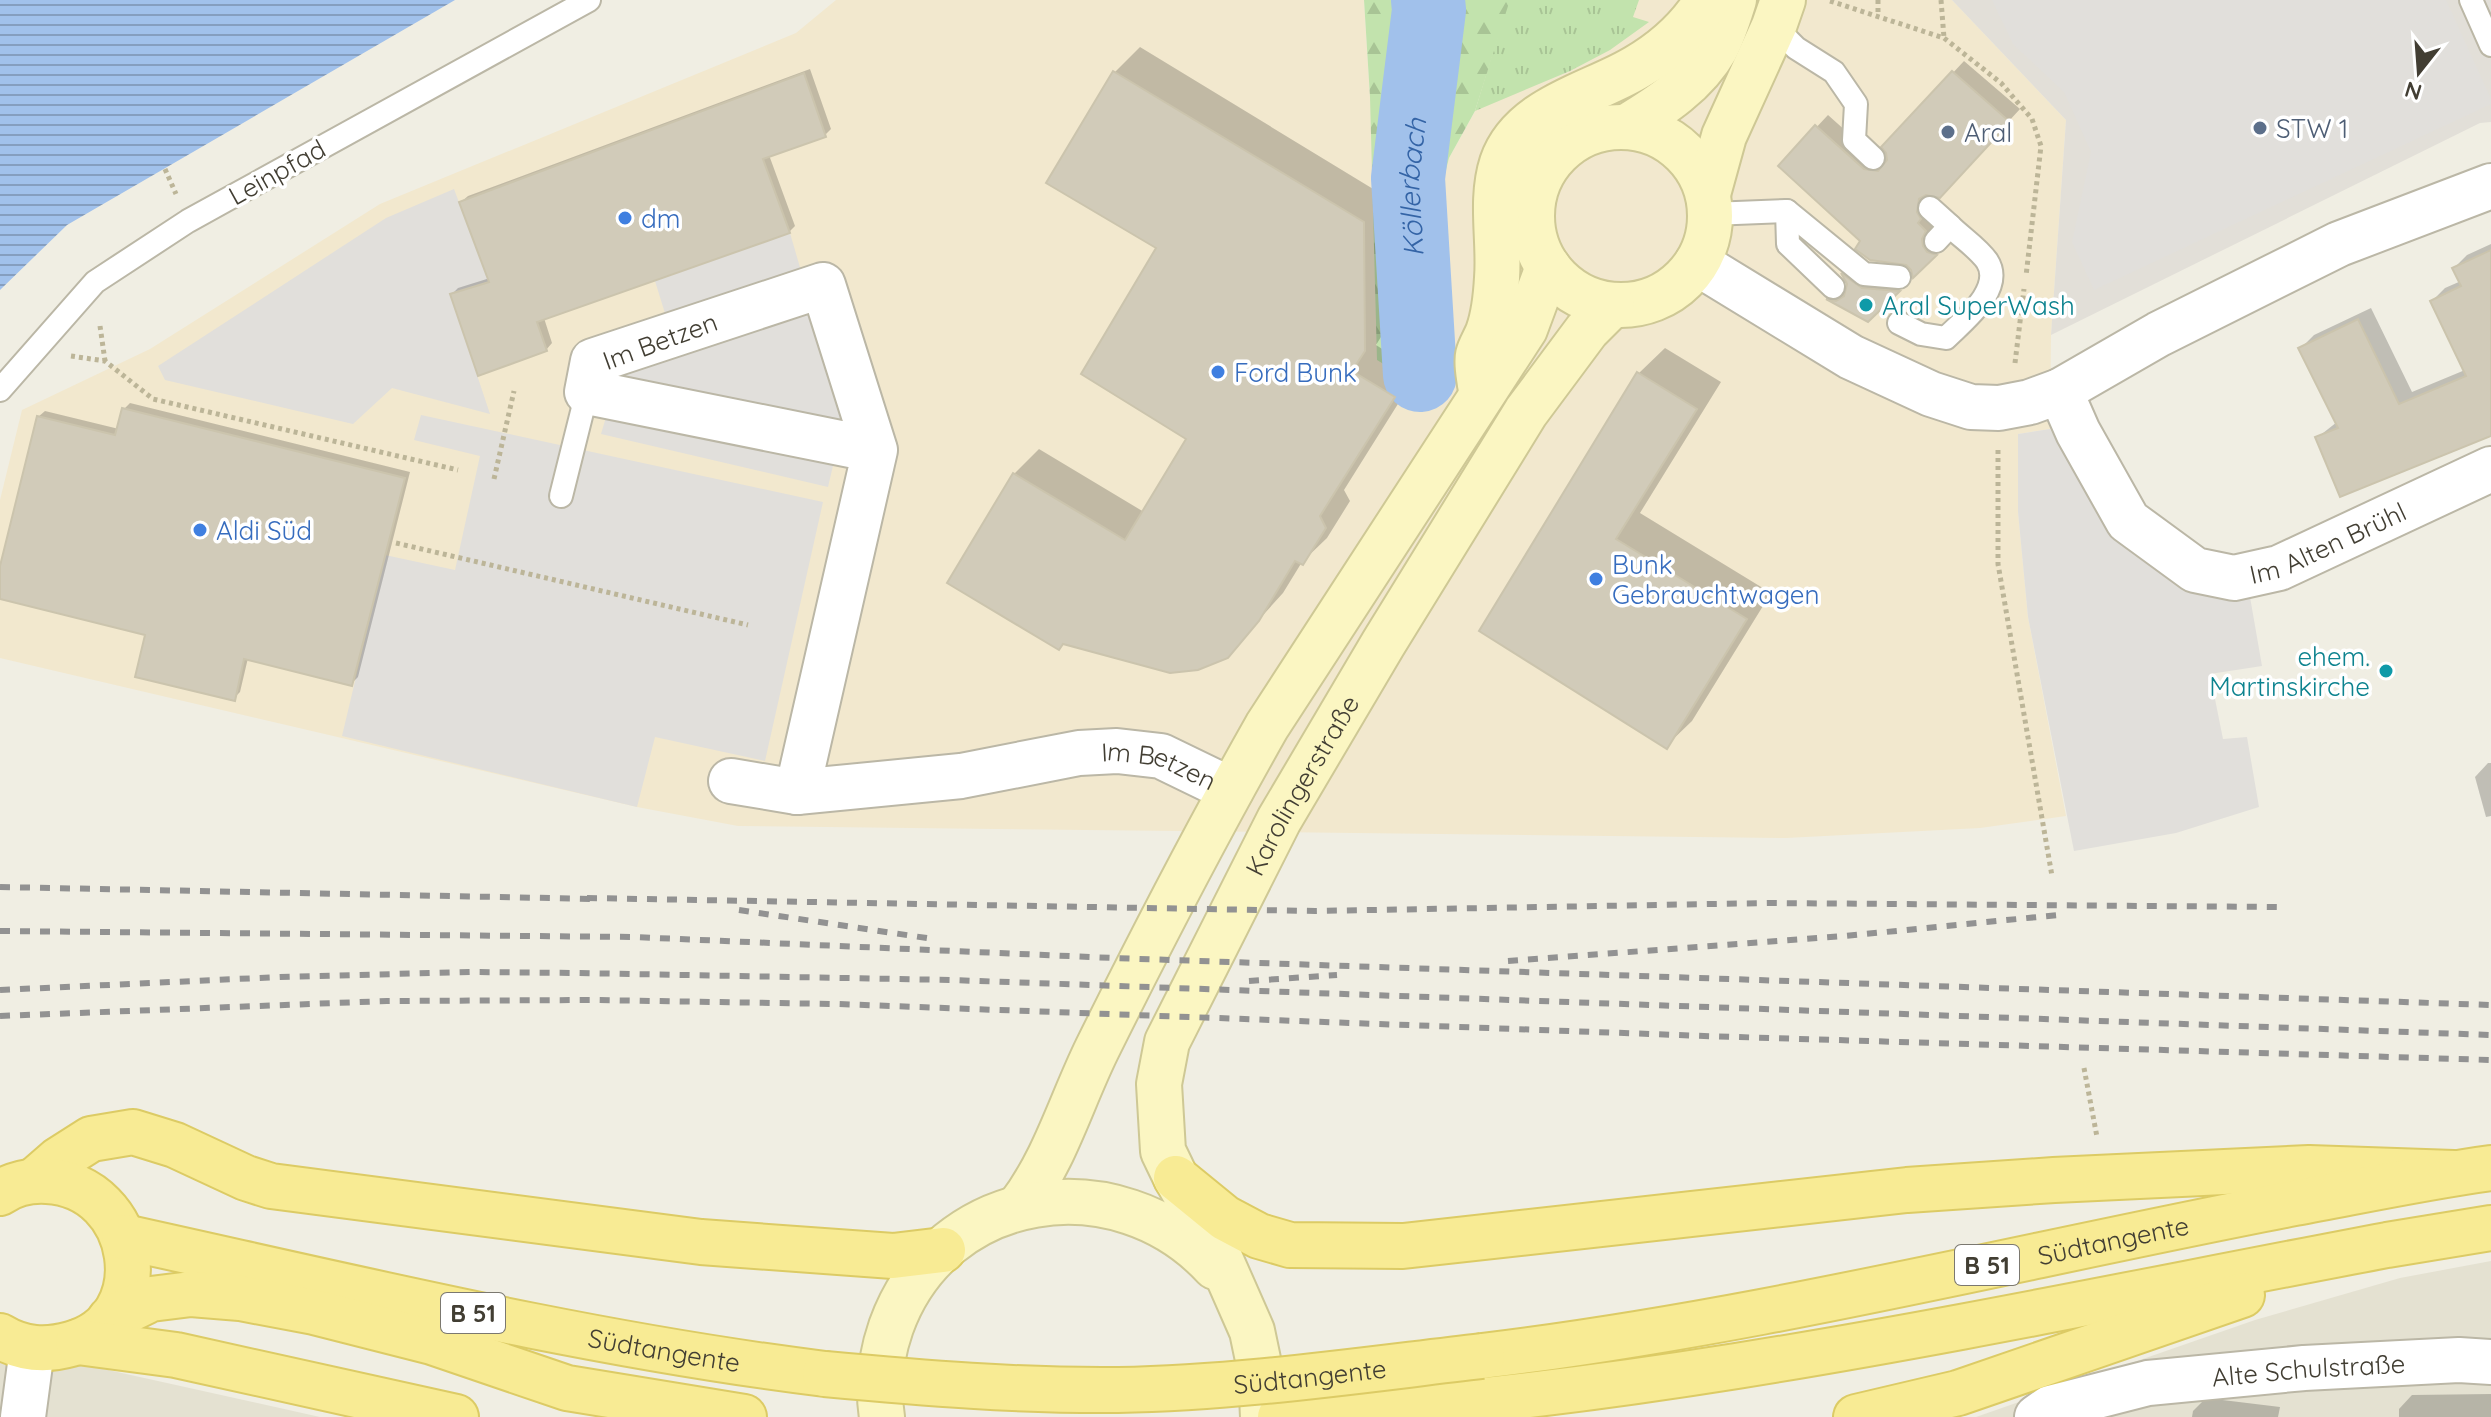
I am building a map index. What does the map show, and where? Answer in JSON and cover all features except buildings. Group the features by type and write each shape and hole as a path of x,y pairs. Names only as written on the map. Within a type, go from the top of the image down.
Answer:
{"main road":[{"path":"1481,399 1478,356 1492,319 1497,277 1499,243 1496,194 1502,163 1510,146 1536,119 1656,55 1697,16 1707,0"},
{"path":"1626,127 1669,99 1706,64 1718,44 1734,0"},
{"path":"1709,204 1701,174 1682,150 1656,134 1612,127 1583,136 1558,153 1548,165 1535,192 1532,221 1539,251 1548,267 1579,295 1612,305 1629,305 1659,297 1684,279 1706,245 1709,204 1724,136 1779,13"},
{"path":"1019,1207 1040,1180 1096,1052 1267,726 1525,329 1548,267"},
{"name":"Karolingerstraße","path":"1266,1414 1252,1331 1212,1240 1163,1151 1159,1084 1167,1042 1279,820 1383,644 1526,412 1587,330 1612,305"},
{"path":"10,1188 91,1139 133,1132 175,1145 246,1178 271,1186 701,1242 893,1256 943,1250"},
{"path":"1176,1178 1225,1218 1259,1236 1290,1245 1403,1246 1907,1190 2309,1168 2473,1171"},
{"name":"Südtangente","path":"124,1237 608,1342 741,1364 943,1384 1118,1390 1246,1382 1578,1345 1706,1324 2069,1247 2473,1171"},
{"path":"10,1188 66,1182 88,1192 109,1212 124,1237 128,1253 127,1279 119,1304 94,1331 54,1349 16,1343"},
{"name":"Karolingerstraße","path":"882,1417 879,1391 881,1365 895,1315 916,1278 943,1250 975,1225 1019,1207 1078,1201 1102,1203 1142,1215 1184,1238 1202,1254 1227,1283 1241,1306"},
{"name":"Südtangente","path":"1266,1414 1392,1411 1576,1391 1762,1362 2491,1228"},
{"path":"1856,1417 1958,1393 2387,1245"},
{"name":"Südtangente","path":"94,1331 151,1299 191,1294 240,1298 314,1312 432,1342 567,1388 744,1417"},
{"path":"94,1331 176,1355 456,1417"}],"street":[{"path":"1697,263 1851,357 1931,394 1971,407 1999,408 2030,402 2060,391 2159,334 2339,244 2491,186"},
{"name":"Im Betzen","path":"823,285 875,450 587,392 593,361 823,285"},
{"name":"Im Alten Brühl","path":"2060,391 2078,432 2128,521 2195,570 2234,578 2279,568 2491,469"},
{"path":"797,792 875,450"},
{"name":"Im Betzen","path":"731,781 797,792 961,776 1079,753 1117,751 1161,756 1231,790"},
{"path":"16,1343 23,1417"},
{"name":"Alte Schulstraße","path":"2037,1417 2050,1408 2130,1402 2148,1383 2304,1368 2459,1360 2491,1362"}],"lane":[{"name":"Leinpfad","path":"0,390 95,282 188,221 589,0"},
{"path":"2471,0 2491,45"},
{"path":"1779,13 1796,48 1834,72 1856,104 1854,140 1873,158"},
{"path":"1709,204 1787,211 1864,274 1899,277"},
{"path":"1899,323 1921,334 1946,338 1978,305 1991,283 1988,262 1943,233 1930,208"},
{"path":"1787,211 1788,244 1833,287"},
{"path":"561,496 587,392"}],"path":[{"path":"1878,0 1878,16"},
{"path":"1941,0 1944,38"},
{"path":"1830,1 1859,10"},
{"path":"34,352 105,361 153,399 458,470"},
{"path":"494,479 514,391"},
{"path":"396,543 748,625"},
{"path":"2084,1068 2099,1150"}],"shaded area":[{"path":"836,0 1364,0 1370,97 1439,247 1437,206 1449,158 1475,111 1507,0 1952,0 2066,120 2051,335 2050,429 2018,434 2018,512 2028,617 2066,816 1980,828 1786,838 738,826 637,807 0,658 0,500 22,410 150,349 380,204 796,33"},
{"name":"STW 1","path":"1952,0 2491,0 2491,122 2480,123 2051,335 2066,120"},
{"name":"STW 1","path":"1992,0 2446,0 2491,104 2094,290 2072,242 2091,152 2064,92 2013,44"},
{"path":"454,189 489,282 450,294 490,414 392,388 353,424 165,380 158,366 386,218"},
{"path":"790,233 844,419 828,487 601,434 620,370 676,349 655,281"},
{"path":"421,415 823,502 765,761 655,737 637,807 342,736 385,555 455,570 480,456 414,440"},
{"path":"2050,429 2083,487 2133,552 2186,592 2250,597 2262,666 2210,674 2223,739 2247,737 2259,807 2176,833 2074,851 2028,617 2018,512 2018,434"},
{"path":"2491,1261 2491,1417 1976,1417 2255,1320 2400,1278"},
{"path":"0,1346 320,1417 0,1417"}],"green space":[{"path":"1364,0 1507,0 1508,6 1475,111 1449,158 1437,206 1444,340 1416,384 1377,360 1370,97"},
{"path":"1507,0 1639,0 1633,17 1649,22 1610,50 1570,71 1475,111"}],"water":[{"path":"0,0 455,0 67,225 0,290"}],"waterway":[{"name":"Köllerbach","path":"1420,375 1408,178 1428,0"}],"railway":[{"path":"0,887 596,899"},
{"path":"587,898 1315,911 1769,903 2277,907"},
{"path":"739,910 933,939"},
{"path":"1508,961 1845,936 2058,915"},
{"path":"0,931 634,937 1113,958 2491,1005"},
{"path":"0,990 280,977 471,972 579,973 951,980 2491,1035"},
{"path":"1249,981 1337,975"},
{"path":"0,1016 387,1001 837,1004 1704,1036 2491,1060"}],"place":[{"name":"STW 1","path":"2260,128"},
{"name":"Aral","path":"1948,132"},
{"name":"dm","path":"625,218"},
{"name":"Aral SuperWash","path":"1866,305"},
{"name":"Ford Bunk","path":"1218,372"},
{"name":"Aldi Süd","path":"200,530"},
{"name":"Bunk Gebrauchtwagen","path":"1596,579"},
{"name":"ehem. Martinskirche","path":"2386,671"}]}
